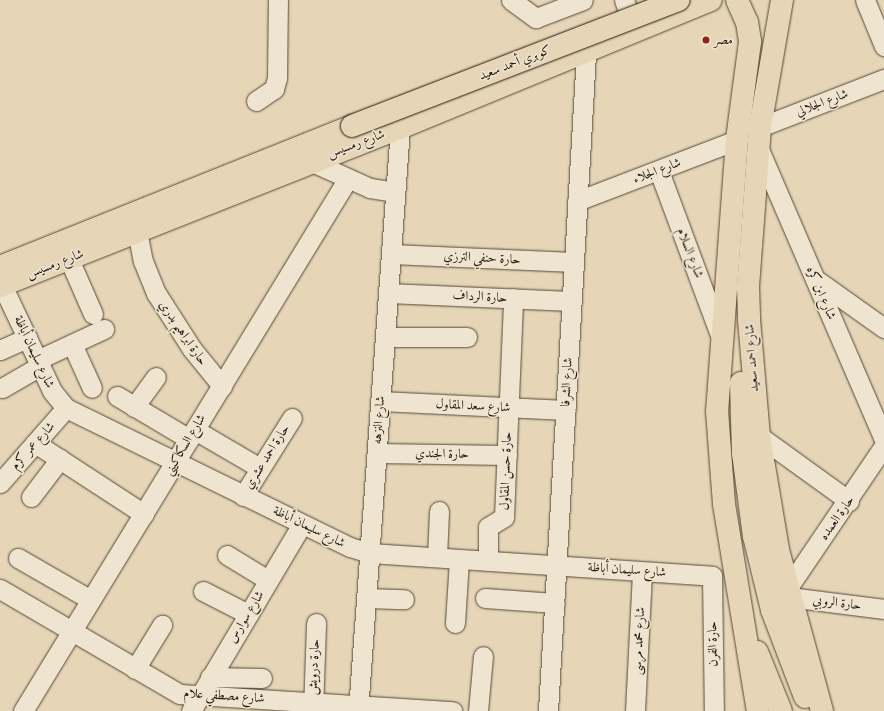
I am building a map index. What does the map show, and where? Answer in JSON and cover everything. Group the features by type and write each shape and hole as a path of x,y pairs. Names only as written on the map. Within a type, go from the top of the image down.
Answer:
{"main road":[{"name":"كوبري أحمد سعيد","path":"352,126 678,0"},
{"name":"شارع رمسيس","path":"56,257 138,231 310,161 400,128 586,53 711,0"},
{"path":"736,0 747,22 750,42 737,140 720,335 717,411 720,473 758,711"},
{"name":"شارع احمد سعيد","path":"782,0 759,137 748,287 759,436 788,593 822,711"},
{"name":"شارع رمسيس","path":"1,279 56,257 352,126"},
{"path":"748,287 741,398 748,495 772,610 797,682 811,711"},
{"path":"742,617 781,711"}],"street":[{"path":"256,101 274,89 277,78 278,0"},
{"path":"511,0 536,18 583,0"},
{"path":"624,0 636,32"},
{"path":"865,0 884,46"},
{"name":"شارع الشرفا","path":"548,711 586,53"},
{"name":"شارع الجلالي","path":"759,137 884,79"},
{"name":"شارع النزهه","path":"358,708 391,254 394,192 400,128"},
{"name":"شارع ابن كره","path":"759,137 815,279 884,440"},
{"name":"شارع الجلاء","path":"577,201 737,140"},
{"path":"310,161 347,180 394,192"},
{"name":"شارع السلام","path":"659,170 720,335"},
{"name":"شارع السكاكيني","path":"24,711 347,180"},
{"name":"حارة ابراهيم بدري","path":"138,231 143,261 156,293 192,349 222,386"},
{"name":"حارة حنفي الترزي","path":"391,254 574,262"},
{"path":"56,257 92,314"},
{"name":"شارع سليمان أباظة","path":"1,279 39,363 66,408 243,496 302,524 370,553 712,576"},
{"path":"815,279 884,328"},
{"name":"حارة الرداف","path":"388,293 572,301"},
{"name":"حارة حسن المقاول","path":"488,561 488,527 504,517 513,298"},
{"path":"2,388 39,363 72,344 104,329"},
{"path":"385,337 467,337"},
{"path":"0,350 27,338"},
{"path":"72,344 92,388"},
{"path":"134,407 156,377"},
{"path":"116,396 134,407 260,468"},
{"name":"شارع سعد المقاول","path":"380,401 566,410"},
{"name":"شارع عمر كرم","path":"0,483 66,408"},
{"name":"حارة احمد عشري","path":"243,496 292,418"},
{"path":"759,436 849,501"},
{"path":"35,443 144,514"},
{"name":"حارة العمده","path":"788,593 884,446"},
{"name":"حارة الجندي","path":"377,453 507,455"},
{"path":"31,497 60,459"},
{"path":"437,557 439,511"},
{"name":"شارع سوارس","path":"195,703 302,524"},
{"path":"227,555 268,580"},
{"path":"18,558 91,600"},
{"path":"455,623 459,559"},
{"name":"شارع محمد مرسى","path":"635,711 642,572"},
{"name":"حارة الفرن","path":"712,576 714,711"},
{"name":"شارع مصطفي علام","path":"0,588 169,690 195,703 452,711"},
{"path":"203,591 248,614"},
{"name":"حارة الروبي","path":"788,593 883,608"},
{"path":"366,598 404,599"},
{"path":"485,598 555,603"},
{"name":"حارة درويش","path":"313,707 316,623"},
{"path":"135,669 162,625"},
{"path":"478,711 482,656"},
{"path":"210,677 262,678"}],"place":[{"name":"مصر","path":"706,40"}]}
